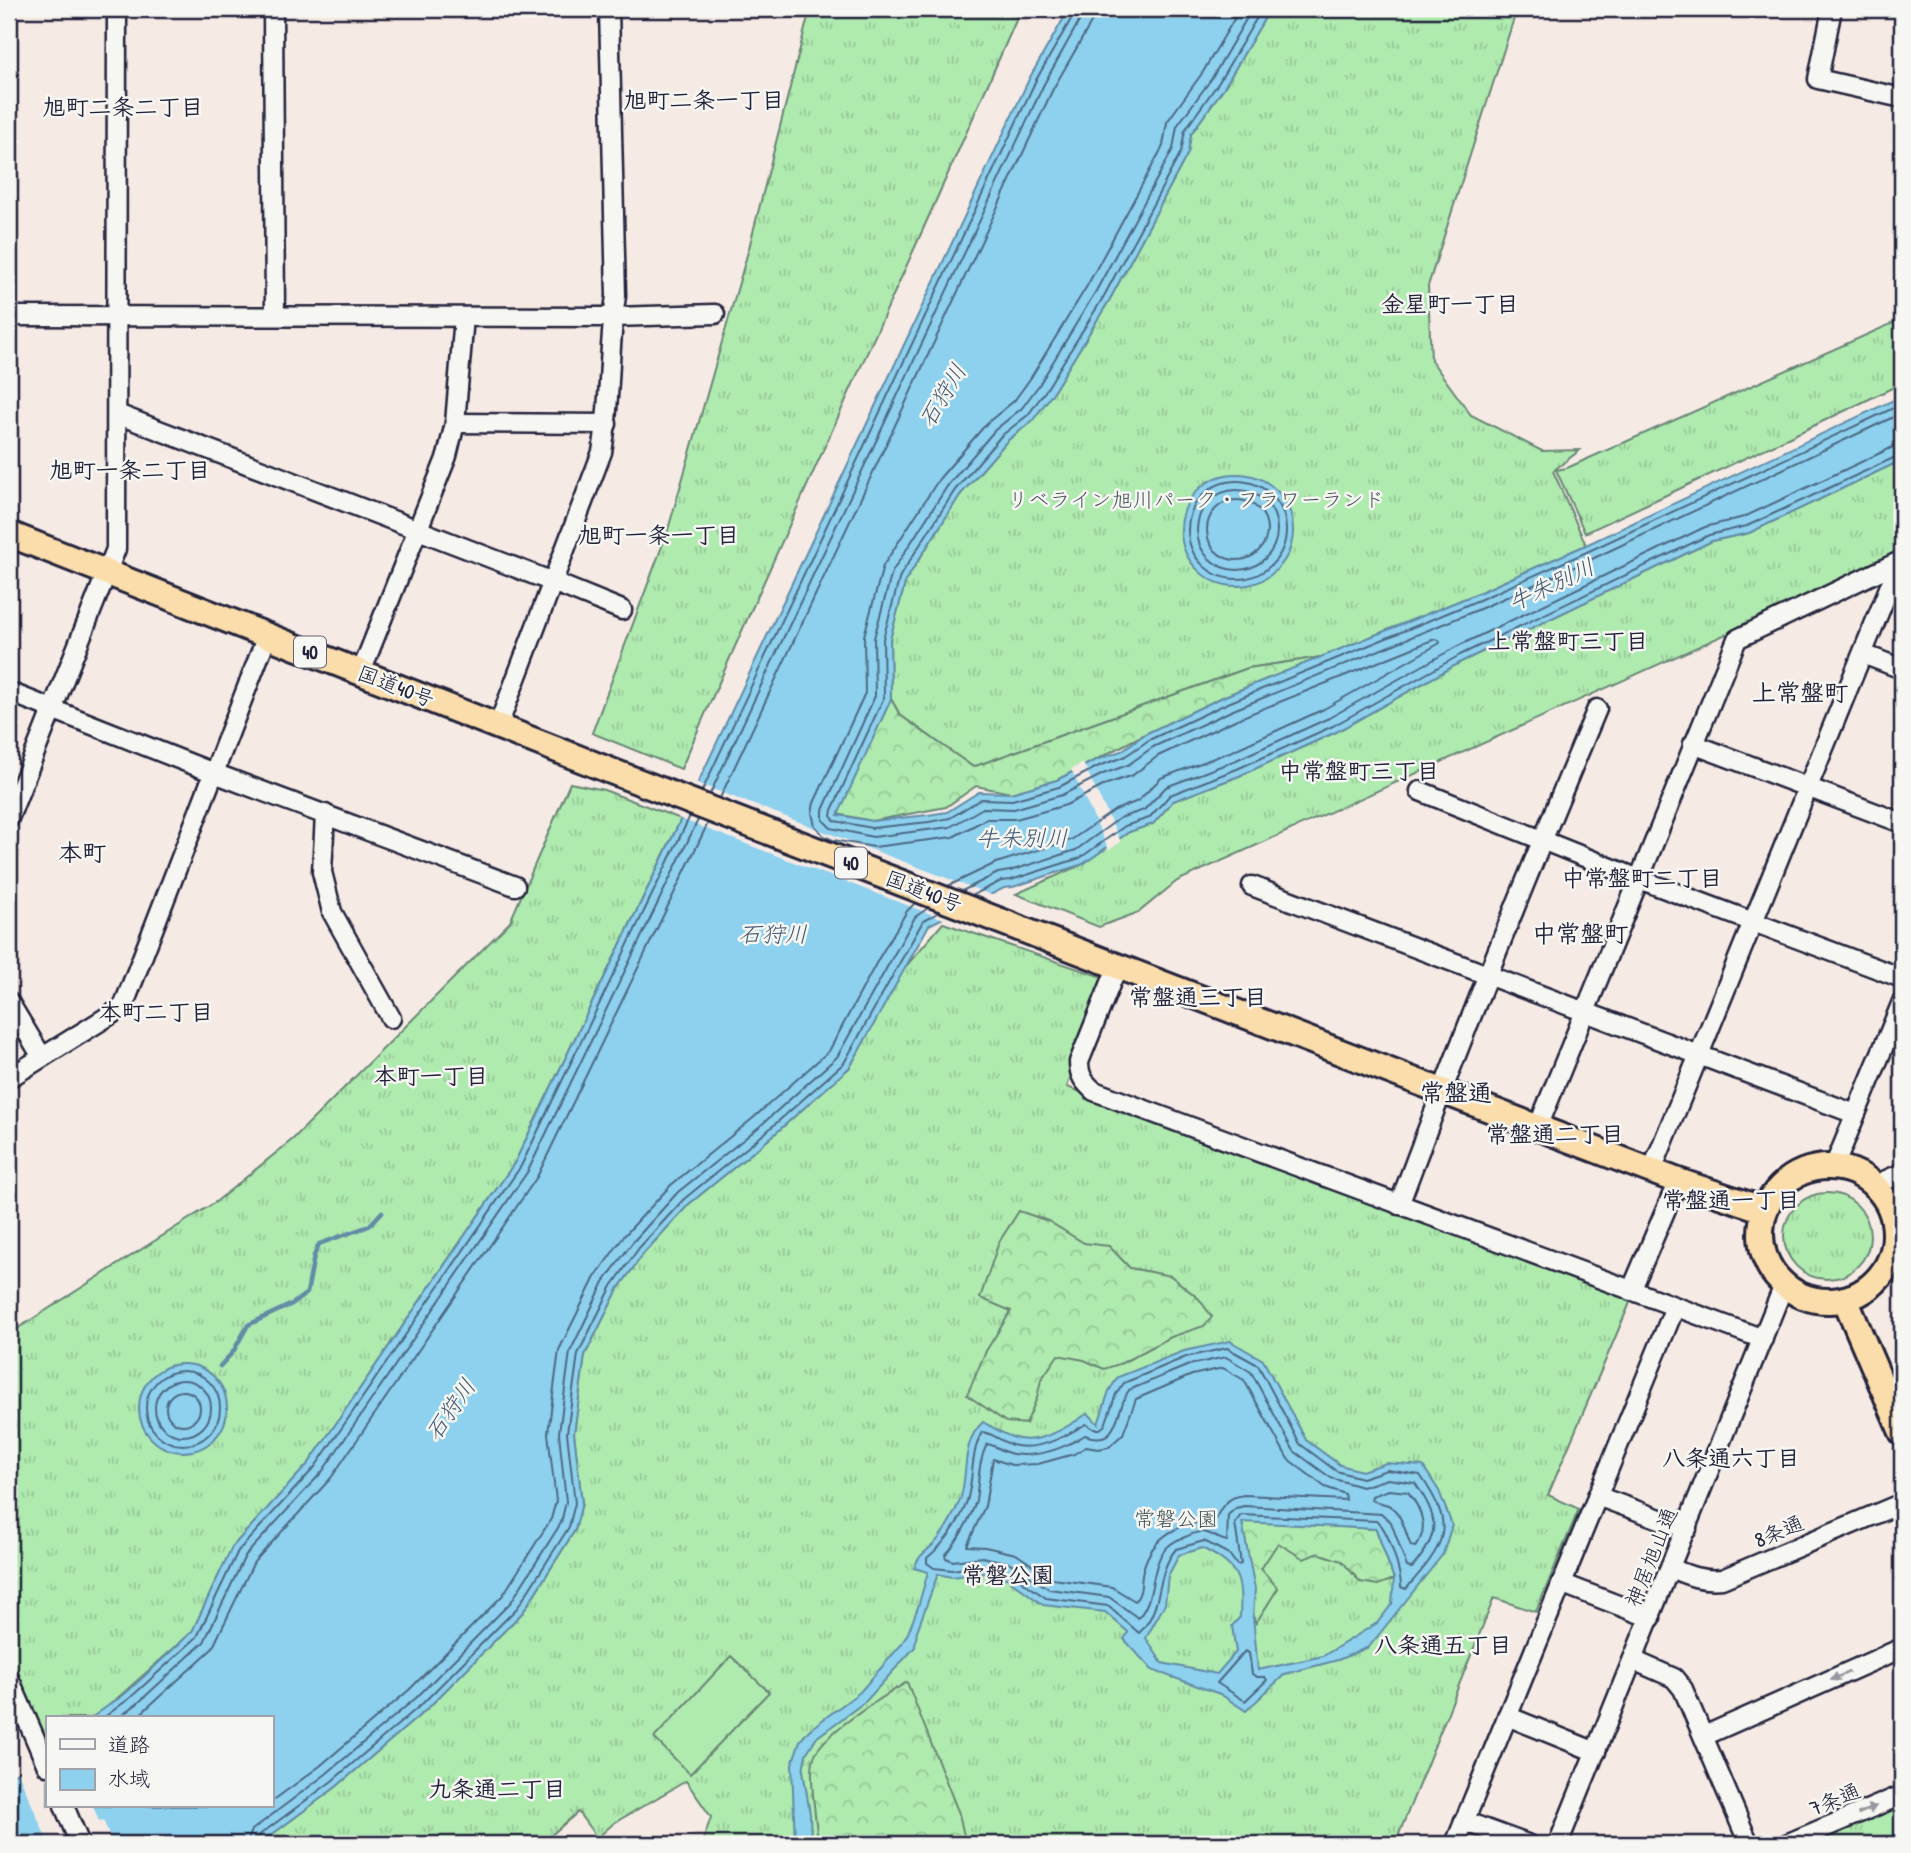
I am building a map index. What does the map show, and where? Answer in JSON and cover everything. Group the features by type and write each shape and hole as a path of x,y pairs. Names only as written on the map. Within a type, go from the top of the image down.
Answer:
{"highway":[{"name":"国道40号","path":"9,534 611,771 1678,1181 1765,1210"},
{"path":"1815,1167 1835,1167 1858,1174 1875,1185 1885,1197 1893,1214 1897,1256 1884,1272 1860,1293 1845,1299 1815,1300 1801,1296 1784,1285 1769,1266 1760,1231 1765,1210 1776,1190 1795,1175 1815,1167"},
{"path":"1845,1299 1902,1432"}],"street":[{"path":"9,818 15,781 52,709 116,549 117,9"},
{"path":"273,9 275,316"},
{"path":"498,726 602,452 607,424 616,296 609,9"},
{"path":"1832,9 1818,79 1902,98"},
{"path":"9,316 613,317 715,314"},
{"path":"361,672 447,456 455,423 464,317"},
{"path":"117,414 622,611"},
{"path":"455,423 607,424"},
{"path":"1652,1170 1901,561"},
{"path":"1538,1127 1737,639 1901,561"},
{"path":"9,1078 123,1007 267,636"},
{"path":"1863,654 1902,669"},
{"path":"9,692 214,773 515,886"},
{"path":"1399,1205 1441,1090 1597,709"},
{"path":"1693,744 1902,823"},
{"path":"1420,791 1541,841 1902,978"},
{"path":"325,814 322,872 332,912 391,1018"},
{"path":"1252,886 1855,1114"},
{"path":"1118,965 1079,1062 1083,1081 1094,1091 1763,1339"},
{"path":"9,1002 42,1057"},
{"path":"1835,1167 1902,1002"},
{"path":"1875,1185 1902,1173"},
{"path":"1631,1291 1678,1181"},
{"name":"神居旭山通","path":"1558,1844 1784,1285"},
{"path":"1455,1844 1675,1307"},
{"path":"1597,1496 1687,1530"},
{"name":"8条通","path":"1671,1569 1695,1579 1722,1579 1902,1503"},
{"path":"1562,1583 1651,1618"},
{"path":"1704,1736 1902,1648"},
{"path":"1633,1660 1674,1678 1683,1689 1749,1844"},
{"path":"9,1678 46,1764"},
{"path":"1507,1716 1595,1752"},
{"name":"7条通","path":"1786,1844 1902,1795"},
{"path":"65,1808 80,1844"},
{"path":"1464,1821 1527,1844"}],"green space":[{"path":"810,9 1021,9 681,769 592,733 667,533 749,248"},
{"name":"リベライン旭川パーク・フラワーランド","path":"1270,9 1517,9 1428,286 1431,360 1471,415 1542,451 1580,450 1553,471 1586,545 1476,594 1321,657 1248,668 973,767 900,715 891,699 890,639 906,580 960,495 1007,441 1033,420 1052,394 1110,299 1188,153 1191,134 1225,86"},
{"path":"1902,319 1902,383 1585,533 1556,470 1567,468"},
{"path":"1902,460 1902,565 1749,639 1726,634 1177,881 1139,912 1099,927 1016,894 1083,864 1129,832 1153,824 1173,801 1239,776 1336,732 1463,661 1712,541 1749,533"},
{"path":"1321,657 1225,696 1057,780 1011,793 976,786 946,807 872,821 837,814 891,699 900,715 973,767 1248,668"},
{"path":"570,783 604,790 681,819 515,1162 309,1463 232,1547 192,1632 97,1716 46,1716 46,1756 9,1677 9,1334 217,1201 293,1139 510,922"},
{"name":"常磐公園","path":"943,923 1105,978 1067,1087 1632,1298 1548,1495 1579,1509 1536,1612 1494,1598 1395,1844 702,1844 711,1817 686,1781 614,1823 597,1838 578,1812 541,1844 259,1844 336,1787 427,1709 523,1612 575,1530 582,1503 574,1433 585,1355 618,1289 644,1253 689,1204 769,1139 850,1067 901,972"},
{"path":"1819,1193 1835,1193 1858,1205 1867,1219 1870,1236 1867,1253 1858,1267 1835,1279 1819,1279 1803,1272 1791,1260 1784,1244 1784,1228 1791,1212 1803,1200"},
{"path":"1019,1211 1048,1221 1084,1243 1109,1246 1130,1268 1171,1276 1199,1299 1212,1317 1204,1326 1171,1337 1122,1363 1104,1369 1084,1360 1058,1355 1041,1380 1026,1424 1006,1422 967,1395 986,1351 1011,1311 980,1298 999,1242"},
{"path":"1242,1521 1376,1529 1394,1579 1378,1585 1360,1582 1342,1561 1318,1553 1304,1559 1278,1543 1261,1569 1278,1588 1256,1623 1253,1616 1254,1589"},
{"path":"731,1656 769,1692 690,1774 654,1738"},
{"path":"907,1682 959,1814 966,1844 818,1844 812,1787 814,1757 819,1748 841,1727"},
{"path":"1902,1793 1902,1844 1785,1844"}],"water":[{"name":"石狩川","path":"1069,9 1270,9 1225,86 1191,134 1188,153 1110,299 1052,394 1033,420 1007,441 960,495 906,580 890,639 891,699 838,815 872,821 947,812 979,792 1011,793 1057,780 1096,760 1121,751 1145,734 1225,696 1476,594 1902,396 1902,460 1749,533 1712,541 1463,661 1336,732 1239,776 1173,801 1153,824 1129,832 1083,864 1004,888 929,925 850,1067 769,1139 689,1204 644,1253 618,1289 585,1355 574,1433 582,1503 575,1530 523,1612 427,1709 336,1787 259,1844 9,1844 9,1778 46,1751 46,1808 273,1808 273,1716 94,1716 126,1693 192,1632 232,1547 309,1463 515,1162 672,838 1030,77"},
{"path":"1237,474 1259,478 1277,490 1289,508 1293,530 1289,552 1277,570 1259,582 1237,586 1215,582 1197,570 1185,552 1181,530 1185,508 1197,490 1215,478"},
{"path":"1230,1341 1263,1360 1306,1440 1340,1465 1362,1471 1386,1463 1423,1466 1439,1491 1452,1525 1443,1554 1369,1647 1338,1660 1285,1674 1246,1711 1220,1694 1152,1670 1124,1639 1128,1632 1105,1612 1043,1605 1007,1578 981,1573 952,1577 938,1574 917,1631 915,1647 866,1701 816,1738 806,1754 803,1770 810,1814 811,1844 795,1844 792,1764 800,1741 809,1730 860,1692 901,1645 908,1633 928,1572 914,1568 919,1558 941,1535 958,1505 963,1490 968,1449 976,1430 983,1422 1012,1437 1032,1439 1052,1434 1088,1413 1098,1424 1109,1391 1118,1377 1184,1351","holes":["1242,1522 1376,1529 1394,1579 1392,1604 1377,1623 1323,1656 1258,1670 1253,1616 1255,1589","1202,1548 1224,1561 1239,1583 1240,1617 1232,1626 1236,1652 1217,1674 1162,1663 1146,1638 1165,1604 1168,1576 1179,1555"]},
{"path":"183,1364 200,1368 214,1377 223,1391 227,1408 223,1425 214,1439 200,1448 183,1452 166,1448 152,1439 143,1425 139,1408 143,1391 152,1377 166,1368"}],"pier":[{"path":"1083,763 1121,842 1109,850 1071,769"},
{"path":"694,782 994,896 946,920 678,818"},
{"path":"46,1747 46,1808 94,1808 99,1821 103,1820 113,1844 43,1844 47,1840 16,1768"}],"waterway":[{"path":"220,1366 233,1352 248,1325 292,1304 307,1293 319,1244 369,1226 382,1212"}],"district":[{"name":"旭町二条一丁目","path":"704,99"},
{"name":"旭町二条二丁目","path":"123,106"},
{"name":"金星町一丁目","path":"1450,303"},
{"name":"旭町一条二丁目","path":"130,469"},
{"name":"旭町一条一丁目","path":"659,534"},
{"name":"上常盤町三丁目","path":"1568,640"},
{"name":"上常盤町","path":"1800,692"},
{"name":"中常盤町三丁目","path":"1359,770"},
{"name":"本町","path":"82,852"},
{"name":"中常盤町二丁目","path":"1642,877"},
{"name":"中常盤町","path":"1580,933"},
{"name":"常盤通三丁目","path":"1198,996"},
{"name":"本町二丁目","path":"156,1011"},
{"name":"本町一丁目","path":"431,1075"},
{"name":"常盤通","path":"1456,1092"},
{"name":"常盤通二丁目","path":"1555,1133"},
{"name":"常盤通一丁目","path":"1731,1199"},
{"name":"八条通六丁目","path":"1731,1457"},
{"name":"常磐公園","path":"1008,1574"},
{"name":"八条通五丁目","path":"1443,1644"},
{"name":"九条通二丁目","path":"497,1788"}],"water label":[{"name":"牛朱別川","path":"1551,584"},
{"name":"牛朱別川","path":"1022,837"}]}
